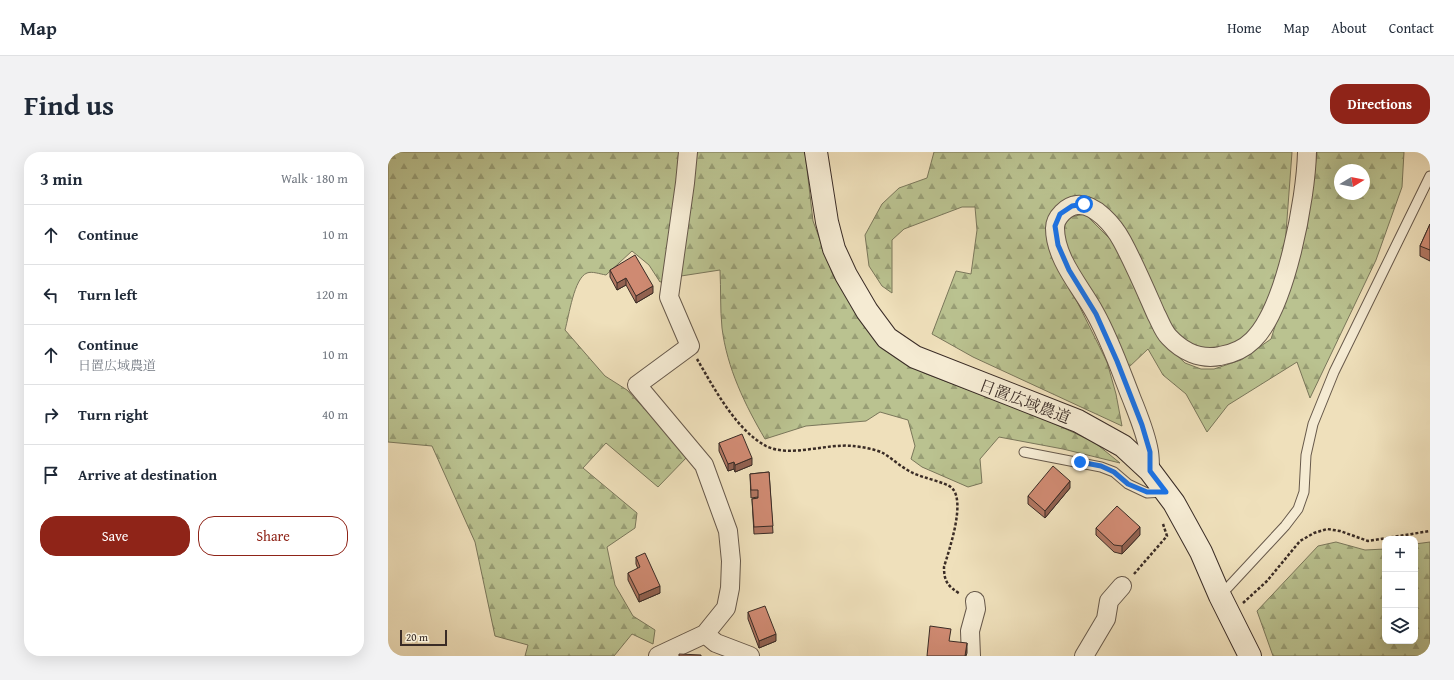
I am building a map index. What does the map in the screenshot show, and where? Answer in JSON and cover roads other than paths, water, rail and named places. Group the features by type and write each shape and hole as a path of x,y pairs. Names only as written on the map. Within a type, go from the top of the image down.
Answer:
{"street":[{"path":"658,656 706,634 726,608 730,588 731,561 728,531 704,465 637,385 690,346 669,297 686,182 688,152"},
{"name":"日置広域農道","path":"816,152 824,207 834,249 867,311 887,338 915,357 941,369 1078,421 1123,446 1150,471 1174,503 1201,552 1225,606 1250,656"},
{"path":"1150,471 1150,452 1142,425 1117,361 1096,314 1069,270 1058,245 1055,226 1060,214 1072,206 1084,204 1098,213 1119,236 1134,263 1167,336 1181,348 1197,356 1214,358 1234,354 1253,340 1264,326 1281,291 1301,210 1307,152"},
{"path":"1084,656 1106,619 1109,601 1122,586"},
{"path":"971,656 970,631 976,609 975,601"},
{"path":"706,634 716,643 750,656"}],"lane":[{"path":"1225,606 1298,510 1304,492 1306,455 1316,416 1334,372 1430,176"},
{"path":"1024,452 1101,466 1114,472 1128,484 1147,492 1166,492"}]}
